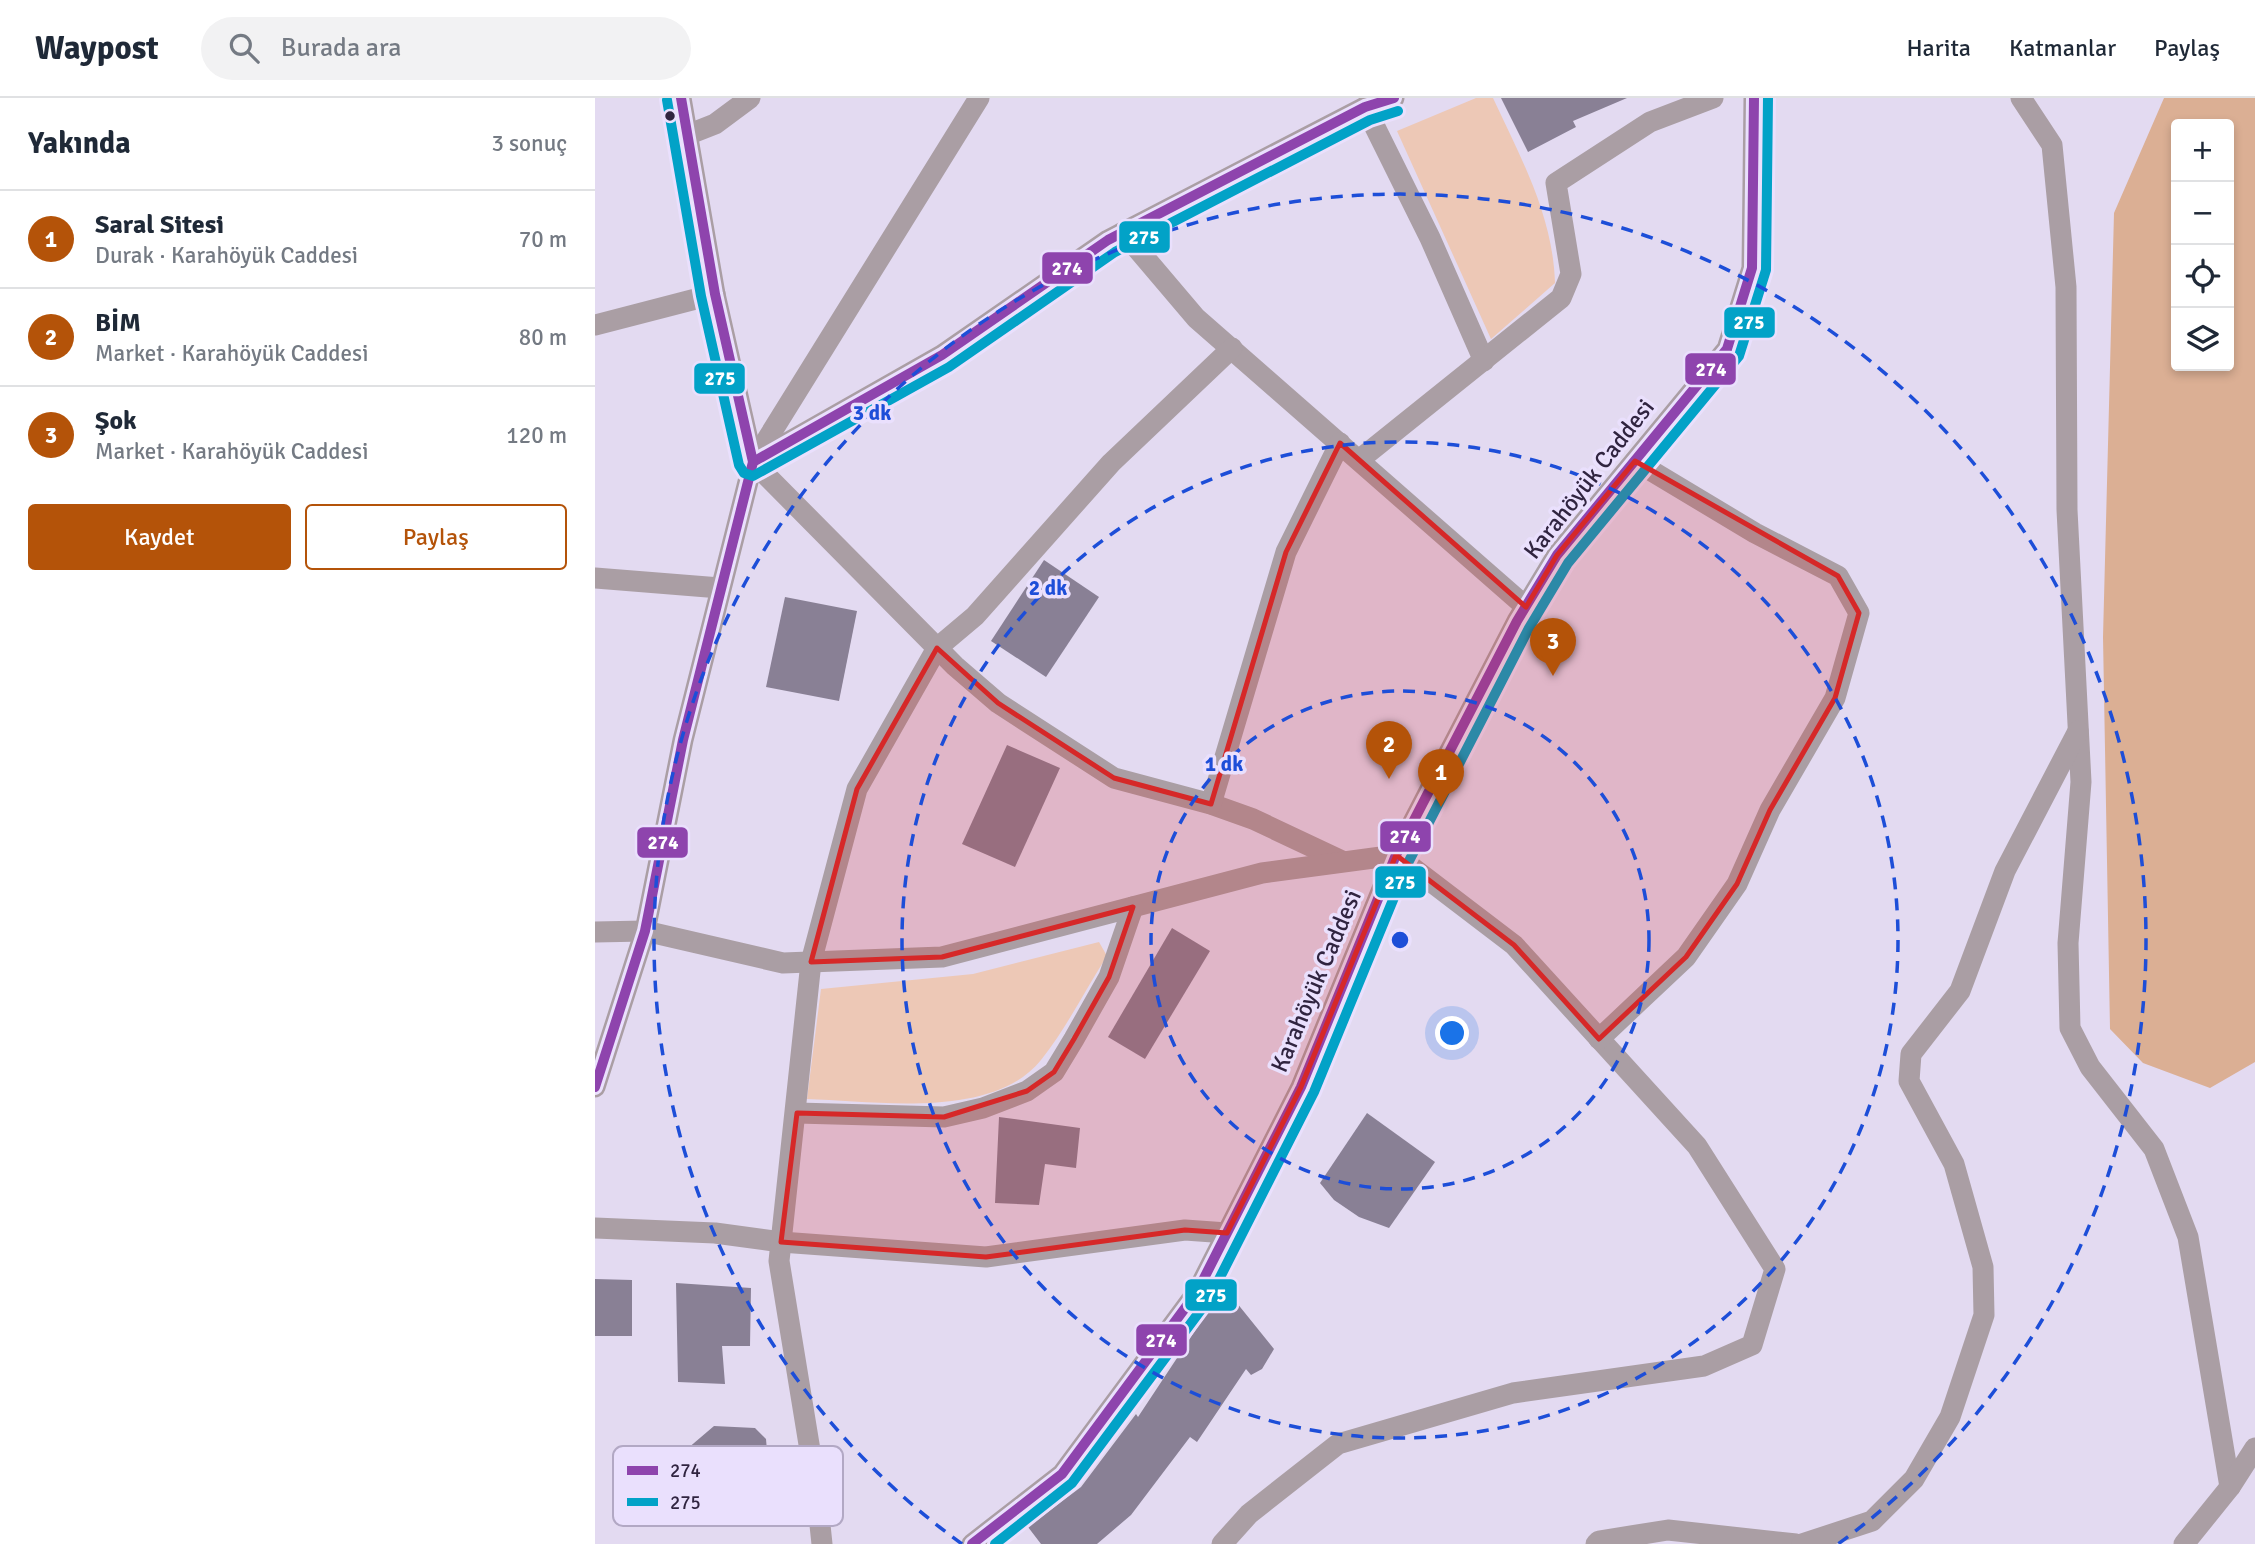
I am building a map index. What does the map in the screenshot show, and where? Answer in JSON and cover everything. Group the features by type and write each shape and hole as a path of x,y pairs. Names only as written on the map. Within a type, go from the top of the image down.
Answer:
{"street":[{"path":"681,98 715,294 753,462 937,648 998,703 1114,778 1211,804 1252,819 1343,861"},
{"path":"687,135 715,124 750,98"},
{"path":"595,1087 645,931 683,740 753,462 979,98"},
{"path":"753,462 941,355 1123,232 1365,107 1394,98"},
{"path":"1359,460 1562,298 1571,274 1556,183 1650,122 1713,98"},
{"name":"Karahöyük Caddesi","path":"972,1544 1062,1474 1197,1292 1301,1087 1397,855 1526,607 1557,555 1727,349 1752,268 1754,98"},
{"path":"2021,98 2052,145 2066,287 2067,510 2081,782 2068,943 2070,1028 2090,1067 2154,1149 2188,1237 2230,1487"},
{"path":"1365,107 1430,238 1484,360"},
{"path":"1123,232 1196,318 1526,607"},
{"path":"595,325 715,294"},
{"path":"809,1446 779,1261 797,1113 811,962 857,789 937,648 975,616 1111,463 1232,348"},
{"path":"1211,804 1286,552 1340,443"},
{"path":"1599,1039 1686,957 1737,884 1770,810 1835,698 1859,613 1838,576 1755,533 1635,461"},
{"path":"595,578 720,587"},
{"path":"1802,1544 1872,1521 1914,1479 1950,1417 1985,1315 1983,1268 1954,1164 1909,1082 1911,1054 1960,991 2005,871 2079,729"},
{"path":"595,932 645,931 783,963 942,957 1262,873 1397,855 1514,945 1697,1146 1775,1269 1752,1345 1704,1366 1513,1393 1338,1444 1249,1514 1221,1544"},
{"path":"797,1113 944,1116 983,1108 1027,1091 1054,1072 1074,1039 1109,977 1133,907"},
{"path":"595,1228 715,1233 781,1242 986,1257 1185,1230 1227,1233"},
{"path":"2184,1544 2230,1487 2255,1448"},
{"path":"821,1526 823,1544"},
{"path":"1597,1544 1599,1541 1668,1530 1796,1544"}],"highlighted area":[{"path":"1340,443 1526,607 1557,555 1635,461 1838,576 1859,613 1835,698 1770,810 1737,884 1686,957 1599,1039 1514,945 1396,855 1301,1087 1227,1233 1185,1230 986,1257 781,1242 797,1113 944,1117 1027,1091 1054,1072 1074,1039 1109,977 1133,907 942,957 811,962 857,789 937,648 998,703 1114,778 1211,804 1286,552"}],"shaded area":[{"path":"1476,98 1493,98 1534,188 1548,234 1555,283 1491,339 1397,131"},
{"path":"2164,98 2255,98 2255,1062 2210,1088 2143,1063 2110,1029 2103,637 2114,213"},
{"path":"1099,942 1107,956 1050,1048 1020,1079 994,1092 931,1103 807,1099 821,989 973,974"}],"building":[{"path":"1501,98 1627,98 1573,121 1576,127 1528,152"},
{"path":"1044,560 1099,597 1046,677 991,641"},
{"path":"785,597 857,611 839,701 766,687"},
{"path":"1007,745 1060,768 1015,867 962,844"},
{"path":"1172,928 1210,951 1145,1059 1108,1037"},
{"path":"1367,1113 1435,1162 1389,1228 1359,1217 1334,1200 1320,1183"},
{"path":"999,1117 1080,1128 1076,1168 1045,1164 1039,1205 995,1203"},
{"path":"595,1279 632,1280 632,1336 595,1336"},
{"path":"676,1283 751,1288 750,1346 722,1346 725,1384 678,1382"},
{"path":"1224,1287 1274,1349 1262,1369 1251,1375 1246,1369 1197,1442 1190,1437 1131,1515 1097,1544 1041,1544 1028,1527 1081,1487 1136,1414 1138,1417"},
{"path":"714,1426 755,1428 766,1439 767,1446 691,1446"}],"transit line":[{"name":"274","path":"595,1087 645,931 683,740 753,462 715,294 681,98"},
{"name":"274","path":"753,462 942,355 1108,240 1365,107 1394,98"},
{"name":"274","path":"972,1544 1062,1474 1197,1292 1301,1087 1396,855 1517,621 1557,555 1727,349 1752,268 1754,98"},
{"name":"275","path":"995,1544 1072,1483 1209,1299 1314,1092 1409,861 1529,628 1568,563 1739,356 1766,270 1768,98"},
{"name":"275","path":"667,100 701,296 739,465 744,473 753,476 949,367 1115,252 1370,120 1398,111"}],"place":[{"name":"Şok","path":"1553,676"},
{"name":"BİM","path":"1389,779"},
{"name":"Saral Sitesi","path":"1441,807"}]}
